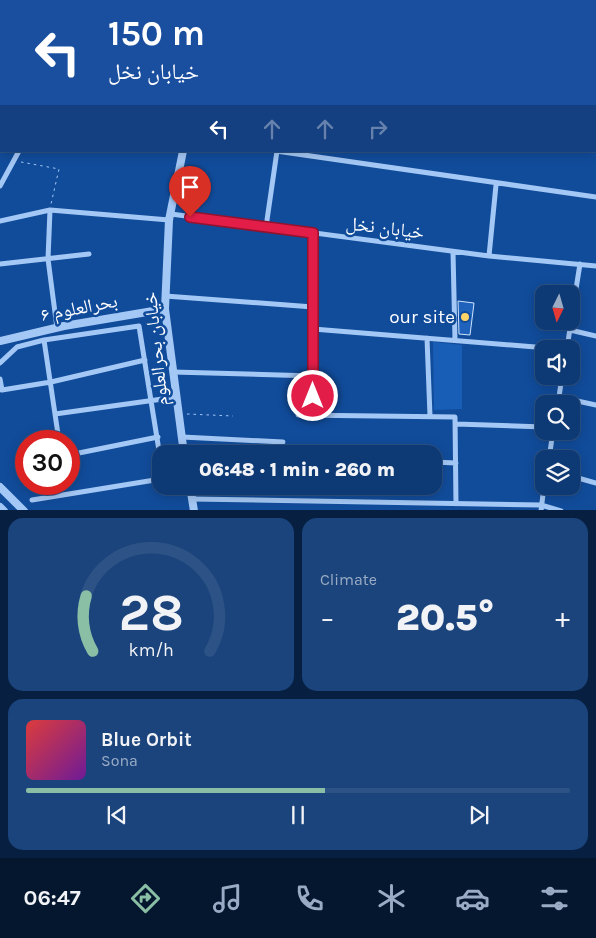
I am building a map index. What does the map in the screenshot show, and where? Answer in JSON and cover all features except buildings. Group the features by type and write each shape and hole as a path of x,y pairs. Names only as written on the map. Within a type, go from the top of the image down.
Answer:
{"street":[{"path":"0,186 18,152"},
{"name":"خیابان بحرالعلوم","path":"180,152 170,217 165,309 183,445"},
{"path":"266,227 277,152"},
{"path":"283,152 496,185 596,198"},
{"path":"489,256 496,185"},
{"path":"50,210 48,259 57,328"},
{"name":"خیابان نخل","path":"0,221 50,210 170,217 266,227 453,252 596,266"},
{"path":"313,233 313,415"},
{"path":"453,252 455,340"},
{"path":"0,264 89,254"},
{"path":"577,285 580,264"},
{"path":"165,296 313,307"},
{"name":"بحرالعلوم ۶","path":"0,341 57,328 165,309"},
{"path":"0,364 17,347 44,340 139,326 153,400 159,445"},
{"path":"313,329 535,347"},
{"path":"568,340 570,330 596,336"},
{"path":"427,338 430,416"},
{"path":"44,340 57,430"},
{"path":"0,379 2,390 51,382 145,360"},
{"path":"173,372 313,376"},
{"path":"55,414 177,397"},
{"path":"580,402 596,405"},
{"path":"298,415 455,417 456,504"},
{"path":"456,424 535,427"},
{"path":"80,453 158,437"},
{"path":"182,437 283,442"},
{"path":"442,462 456,463"},
{"path":"580,479 596,483"},
{"path":"32,500 152,480"},
{"path":"0,487 24,510"},
{"path":"191,495 194,510"},
{"path":"541,508 543,495"},
{"path":"192,499 456,504 561,510"},
{"path":"402,503 402,510"},
{"path":"0,507 4,510"}],"path":[{"path":"14,160 58,169 50,210"},
{"path":"179,414 233,416"}],"shaded area":[{"path":"433,342 462,345 462,409 434,410"}],"place":[{"name":"our site","path":"465,317"}],"route":[{"path":"190,217 313,233 313,396"}]}
